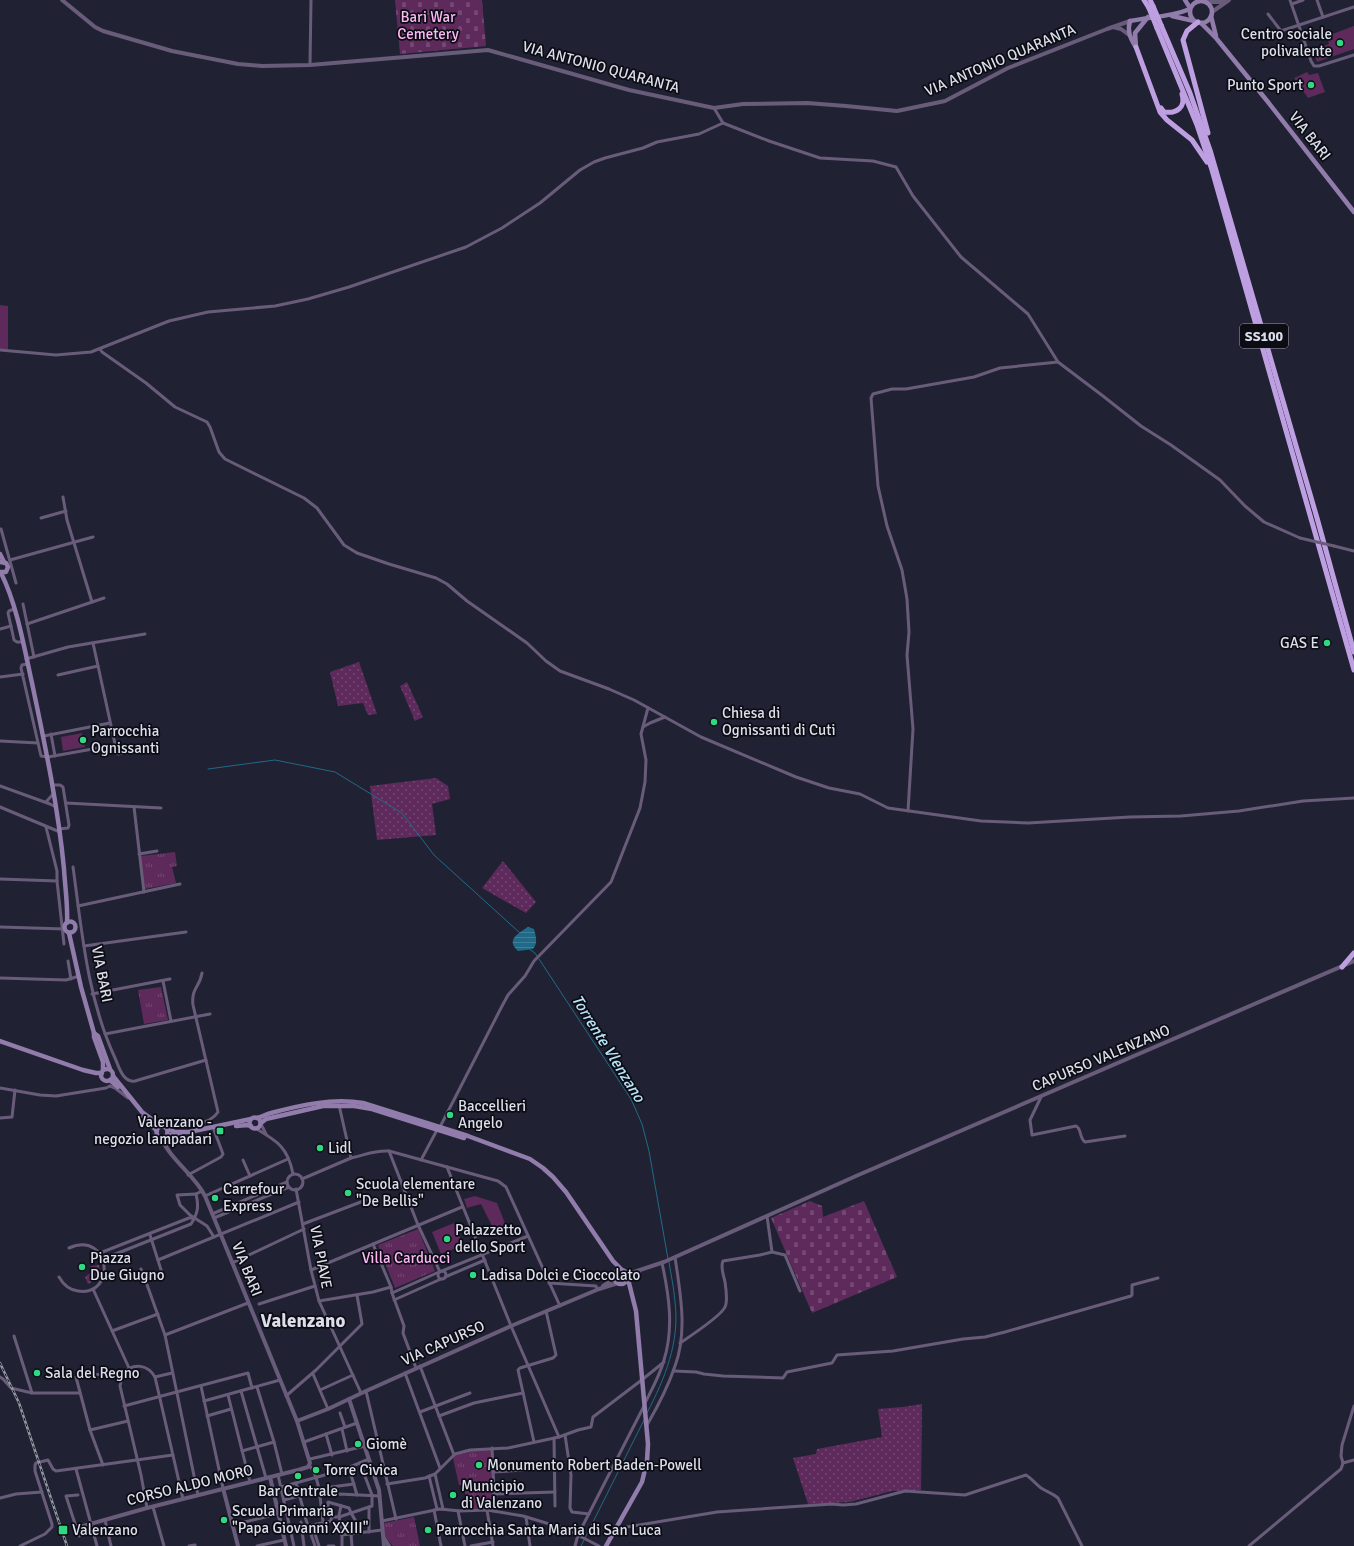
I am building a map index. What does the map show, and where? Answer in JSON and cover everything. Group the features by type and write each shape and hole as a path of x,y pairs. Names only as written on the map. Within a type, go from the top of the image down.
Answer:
{"highway":[{"name":"SS100","path":"1144,0 1151,7"},
{"name":"SS100","path":"1150,0 1151,7 1201,121 1226,202"},
{"name":"SS100","path":"1198,22 1187,31 1184,36 1184,44 1226,202 1354,652"},
{"name":"SS100","path":"1155,99 1164,112 1170,113 1177,111 1181,107 1183,98 1160,26"},
{"name":"SS100","path":"1136,47 1160,112 1167,120 1192,140 1212,170"},
{"name":"SS100","path":"1172,62 1197,125 1212,170 1354,670"},
{"path":"1342,966 1354,953"}],"main road":[{"path":"1185,0 1190,9 1191,18 1198,22"},
{"path":"1130,21 1169,15 1190,9 1195,2 1204,1 1209,5 1216,38"},
{"path":"1169,15 1198,22 1208,20 1211,14"},
{"path":"1135,33 1148,18"},
{"path":"1130,21 1135,33 1136,47"},
{"path":"1130,21 1128,28 1129,35 1136,47"},
{"name":"VIA BARI","path":"1198,22 1216,38 1354,212"},
{"name":"VIA BARI","path":"0,554 6,565 8,586 44,736 53,785 68,911 78,976 94,1037 103,1062 103,1079"},
{"name":"VIA BARI","path":"6,565 0,572 8,586"},
{"name":"VIA BARI","path":"63,929 71,924"},
{"path":"63,929 71,932"},
{"name":"VIA BARI","path":"94,1033 98,1036 110,1069 113,1072 111,1081"},
{"path":"0,1040 111,1081 157,1131 158,1135 191,1135 271,1113 316,1104 349,1101 372,1105 438,1128"},
{"path":"83,1070 96,1073 110,1069"},
{"path":"111,1081 142,1112 161,1126 179,1133 240,1125 258,1128 266,1119 323,1106 339,1105 372,1109 480,1141 530,1159 543,1168 566,1192 612,1261 618,1279 632,1292"},
{"path":"257,1118 261,1123"},
{"path":"251,1119 250,1122 253,1127"},
{"path":"157,1131 161,1126"},
{"path":"164,1136 168,1132 166,1128"},
{"path":"606,1546 642,1482 647,1461 648,1444 636,1311 628,1278 624,1271 612,1261"},
{"path":"618,1279 618,1271 624,1271"},
{"path":"618,1279 628,1278"}],"street":[{"name":"VIA ANTONIO QUARANTA","path":"62,0 95,27 103,31 164,49 238,64 262,66 310,65 488,50 622,88 714,108 743,104 807,103 897,112 945,101 1008,68 1130,21"},
{"path":"310,65 311,0"},
{"path":"1290,0 1314,66 1319,66 1354,55"},
{"path":"1292,4 1303,0"},
{"path":"1317,0 1322,17"},
{"path":"1204,1 1227,1"},
{"path":"1211,14 1227,1"},
{"path":"1268,14 1281,31 1354,7"},
{"path":"1113,27 1121,29 1129,35"},
{"path":"714,108 723,123 768,141 820,158 873,161 896,167 914,196 961,257 1028,314 1058,362 1141,426 1171,445 1220,480 1244,506 1264,522 1300,538 1354,551"},
{"path":"0,350 56,355 91,352 169,321 208,312 269,306 308,299 349,287 466,247 502,228 540,203 580,170 594,162 643,148 657,142 699,134 723,123"},
{"path":"100,349 102,352 146,383 171,404 206,422 210,427 219,452 225,459 286,488 304,498 317,508 344,545 357,553 436,578 447,584 467,601 527,643 546,661 560,671 610,689 666,717 701,738 796,777 829,788 860,794 888,808 981,821 1028,823 1130,817 1181,816 1303,801 1354,798"},
{"path":"908,811 913,729 907,655 909,632 907,599 903,576 887,526 878,486 871,398 873,394 892,389 906,389 974,377 1000,368 1058,362"},
{"path":"63,497 73,542 92,602"},
{"path":"42,518 66,511"},
{"name":"VIA BARI","path":"1,530 10,560 6,565 16,583"},
{"path":"10,560 93,536"},
{"path":"18,623 27,623 104,598"},
{"path":"23,604 34,656"},
{"name":"VIA BARI","path":"14,609 8,612 14,640 16,642 21,640"},
{"path":"0,629 11,626"},
{"path":"0,677 23,674 21,666 34,656 68,647 145,634"},
{"path":"21,640 30,636"},
{"path":"93,643 117,753 143,749"},
{"path":"58,674 98,666"},
{"name":"VIA BARI","path":"23,674 41,756 48,757"},
{"path":"421,1160 508,995 526,976 534,961 611,882 640,808 645,782 646,760 641,734 648,708"},
{"path":"643,727 666,717"},
{"path":"44,736 110,723"},
{"path":"51,734 56,756"},
{"path":"0,741 38,743"},
{"path":"48,757 115,745"},
{"path":"0,808 59,831 69,827 63,787 60,785 53,785"},
{"path":"0,786 56,807"},
{"path":"46,802 54,793"},
{"path":"66,802 161,808"},
{"path":"134,807 144,892"},
{"name":"VIA BARI","path":"46,827 57,871 56,881 64,944"},
{"path":"139,854 157,852"},
{"name":"VIA BARI","path":"73,867 80,925 92,994 105,1034 123,1075 128,1080 132,1081 206,1060"},
{"path":"0,879 56,881"},
{"path":"78,906 180,884"},
{"path":"71,924 80,925"},
{"path":"0,928 63,929"},
{"path":"84,946 186,932"},
{"name":"VIA BARI","path":"68,961 71,979"},
{"name":"CAPURSO VALENZANO","path":"646,1268 663,1262 856,1176 1354,961"},
{"path":"196,1125 210,1120 217,1115 218,1112 192,1006 192,994 202,978 202,973"},
{"path":"0,978 66,980 78,976"},
{"path":"92,994 170,979"},
{"path":"163,981 171,1021"},
{"path":"105,1034 210,1014"},
{"path":"89,1017 98,1015"},
{"path":"91,1023 100,1020"},
{"path":"0,1088 40,1095 56,1096 106,1088 111,1081"},
{"path":"0,1118 12,1117 15,1090"},
{"path":"1041,1097 1030,1120 1032,1135 1076,1126 1082,1140 1085,1142 1125,1136"},
{"path":"339,1105 351,1158"},
{"path":"188,1175 221,1157 223,1154 210,1120"},
{"path":"261,1123 266,1134"},
{"path":"253,1127 276,1141 285,1152 293,1174"},
{"name":"VIA BARI","path":"164,1136 167,1148 202,1191 297,1422 310,1459 309,1465"},
{"path":"302,1179 351,1158 374,1151 389,1151 498,1181 506,1187 560,1306"},
{"path":"389,1151 418,1225 440,1272 438,1276 441,1279"},
{"path":"204,1196 288,1159"},
{"path":"243,1160 250,1176"},
{"path":"447,1167 511,1326 559,1437"},
{"path":"213,1216 289,1187 296,1189 302,1185 302,1179 297,1174 293,1174"},
{"path":"213,1216 287,1182 289,1177 293,1174"},
{"path":"287,1182 289,1187"},
{"name":"VIA PIAVE","path":"296,1189 311,1270 319,1301 361,1393"},
{"path":"202,1191 196,1194 177,1195 180,1205 207,1226 214,1237"},
{"path":"103,1259 191,1224 198,1213 196,1194"},
{"path":"303,1224 366,1200"},
{"path":"158,1260 299,1202"},
{"path":"311,1270 462,1207"},
{"path":"767,1216 772,1252"},
{"path":"100,1254 189,1218 195,1218"},
{"path":"232,1263 304,1230"},
{"path":"145,1279 162,1273 150,1235"},
{"path":"392,1293 528,1236"},
{"path":"373,1244 391,1287 394,1300 404,1326 403,1333 439,1416 454,1455"},
{"path":"59,1277 64,1284 74,1290 82,1292 92,1289 100,1283 104,1275 105,1266 103,1259 96,1249 87,1245 75,1245 69,1248"},
{"path":"680,1343 725,1308 726,1301 722,1264 723,1261 772,1252 785,1255 800,1291"},
{"path":"647,1423 668,1386 674,1371 680,1343 682,1327 681,1302 674,1257"},
{"path":"473,1258 476,1264"},
{"path":"394,1300 485,1260"},
{"path":"575,1546 589,1514 658,1378 664,1362 670,1330 670,1311 663,1262"},
{"path":"141,1268 165,1335 198,1495"},
{"path":"624,1271 634,1272 646,1268"},
{"path":"628,1278 646,1268"},
{"path":"440,1272 445,1273 445,1277"},
{"path":"674,1371 696,1372 723,1376 783,1378 788,1372 832,1363 837,1355 893,1351 963,1339 985,1337 1005,1332 1131,1296 1132,1285 1158,1278"},
{"name":"VIA CAPURSO","path":"297,1422 618,1279"},
{"path":"549,1283 596,1286 598,1289"},
{"path":"259,1304 315,1286"},
{"path":"319,1301 357,1295 391,1287"},
{"path":"92,1289 129,1368"},
{"path":"402,1289 405,1295"},
{"path":"286,1396 312,1374 362,1324 357,1295"},
{"path":"165,1335 248,1303"},
{"path":"534,1442 518,1370 528,1365 553,1358 556,1355 546,1312"},
{"path":"112,1331 158,1314"},
{"path":"14,1336 32,1393"},
{"path":"387,1484 425,1478 435,1474 454,1455 470,1450 508,1448 559,1437 591,1427 593,1417 664,1362"},
{"path":"147,1508 120,1383 123,1373 129,1368 142,1366 152,1372 155,1377 183,1499"},
{"path":"103,1465 90,1430 76,1377 120,1372 123,1373"},
{"path":"155,1377 172,1373"},
{"path":"124,1406 248,1373 252,1388"},
{"path":"405,1373 440,1468"},
{"path":"312,1374 328,1409"},
{"path":"320,1390 353,1375"},
{"path":"0,1377 11,1388 32,1393 80,1393"},
{"path":"204,1402 280,1380"},
{"path":"201,1386 223,1488 238,1546"},
{"path":"257,1387 274,1442 281,1487 294,1546"},
{"path":"366,1390 396,1519"},
{"path":"241,1391 257,1447 268,1478 286,1546"},
{"path":"420,1412 470,1393"},
{"path":"439,1416 474,1403 523,1393"},
{"path":"228,1395 250,1482"},
{"path":"349,1399 380,1496 382,1530 385,1546 389,1546"},
{"path":"1249,1546 1341,1469 1343,1463 1341,1456 1342,1445 1354,1406"},
{"path":"207,1416 231,1409"},
{"path":"340,1413 344,1428 347,1451"},
{"path":"90,1430 128,1421"},
{"path":"304,1442 357,1423"},
{"path":"326,1434 332,1454"},
{"path":"565,1435 571,1475 570,1508 572,1512 589,1514"},
{"path":"554,1438 555,1506"},
{"path":"242,1450 274,1442"},
{"path":"310,1459 365,1446"},
{"path":"492,1448 495,1511"},
{"path":"20,1546 45,1534 52,1527 35,1471 36,1463 48,1460 55,1471 173,1455"},
{"path":"281,1487 349,1468 369,1459"},
{"path":"1343,1463 1354,1460"},
{"path":"331,1517 339,1517 372,1506 372,1495 360,1463"},
{"path":"309,1465 319,1487 323,1521"},
{"name":"CORSO ALDO MORO","path":"76,1528 153,1506 268,1478 308,1467 309,1465"},
{"path":"349,1468 357,1495"},
{"path":"493,1472 554,1468"},
{"path":"76,1469 97,1546"},
{"path":"435,1474 443,1509"},
{"path":"615,1529 673,1518 724,1511 832,1504 856,1504 906,1491 965,1495 1026,1475 1033,1479 1041,1488 1052,1492 1058,1498 1082,1546"},
{"path":"430,1476 441,1546"},
{"path":"296,1483 315,1545 305,1546 301,1522"},
{"path":"330,1487 354,1484"},
{"path":"338,1486 339,1494"},
{"path":"0,1498 16,1494 42,1492"},
{"path":"284,1500 308,1492"},
{"path":"494,1494 555,1492"},
{"path":"320,1495 339,1494 380,1496"},
{"path":"78,1495 66,1496 79,1536"},
{"path":"321,1508 328,1508 328,1502 349,1508 358,1523 359,1533"},
{"path":"153,1506 164,1546"},
{"path":"341,1506 339,1517 342,1546"},
{"path":"369,1507 369,1532"},
{"path":"302,1532 308,1531 312,1525 323,1521 331,1521 332,1509"},
{"path":"382,1521 436,1509 458,1511 487,1510 526,1517 566,1529 599,1546"},
{"path":"471,1546 493,1544 487,1510"},
{"path":"458,1511 465,1546"},
{"path":"232,1525 278,1514"},
{"path":"526,1517 530,1546"},
{"path":"105,1520 111,1546"},
{"path":"340,1527 358,1523"},
{"path":"312,1525 319,1546"},
{"path":"342,1535 382,1530"},
{"path":"351,1534 352,1546"},
{"path":"384,1538 389,1546"},
{"path":"257,1546 284,1540"},
{"path":"189,1546 195,1546"},
{"path":"328,1546 334,1546"}],"green space":[{"name":"Bari War Cemetery","path":"395,0 482,0 486,46 400,54"},
{"path":"1354,26 1354,49 1317,62 1313,50 1329,44 1327,36"},
{"name":"Punto Sport","path":"1307,72 1309,75 1318,73 1325,92 1308,98 1294,78"},
{"path":"0,305 8,306 8,349 0,349"},
{"path":"359,662 377,714 368,715 363,703 338,706 330,672"},
{"path":"407,682 423,717 415,721 400,686"},
{"path":"82,733 85,747 63,751 61,737"},
{"path":"436,778 448,786 450,799 432,804 436,835 377,840 370,786"},
{"path":"175,852 177,866 172,867 176,883 145,889 141,856"},
{"path":"503,861 536,902 526,913 482,888"},
{"path":"161,987 168,1020 144,1024 138,990"},
{"path":"475,1196 497,1203 506,1226 494,1230 481,1204 467,1208 464,1199"},
{"path":"810,1201 822,1206 823,1217 864,1201 897,1277 812,1313 771,1218"},
{"name":"Palazzetto dello Sport","path":"454,1223 463,1245 441,1254 432,1232"},
{"name":"Villa Carducci","path":"418,1229 435,1271 395,1288 378,1245"},
{"path":"99,1265 97,1276 94,1281 88,1284 85,1277 90,1273 91,1266"},
{"path":"922,1404 921,1490 892,1491 850,1502 808,1504 793,1458 816,1454 817,1449 882,1437 878,1409"},
{"path":"492,1448 495,1511 471,1510 462,1485 459,1485 453,1458 455,1454 470,1450"},
{"path":"414,1517 420,1546 393,1546 384,1535 384,1523"}],"water":[{"path":"528,927 534,929 536,944 533,949 518,951 514,947 513,940 517,934"}],"waterway":[{"name":"Torrente Vlenzano","path":"208,769 275,760 335,772 402,813 434,855 520,933"},
{"name":"Torrente Vlenzano","path":"529,949 537,956"},
{"name":"Torrente Vlenzano","path":"539,959 631,1099 642,1124 649,1151 668,1259"},
{"name":"Torrente Vlenzano","path":"647,1413 660,1387 670,1359 673,1345 676,1317 675,1297 669,1262"},
{"name":"Torrente Vlenzano","path":"581,1546 644,1420"}],"railway":[{"path":"0,1363 19,1403 67,1546"}],"place":[{"name":"Centro sociale polivalente","path":"1340,43"},
{"name":"Punto Sport","path":"1311,85"},
{"name":"GAS E","path":"1327,643"},
{"name":"Chiesa di Ognissanti di Cuti","path":"714,722"},
{"name":"Parrocchia Ognissanti","path":"83,740"},
{"name":"Baccellieri Angelo","path":"450,1115"},
{"name":"Valenzano - negozio lampadari","path":"220,1131"},
{"name":"Lidl","path":"320,1148"},
{"name":"Scuola elementare \"De Bellis\"","path":"348,1193"},
{"name":"Carrefour Express","path":"215,1198"},
{"name":"Palazzetto dello Sport","path":"447,1239"},
{"name":"Piazza Due Giugno","path":"82,1267"},
{"name":"Ladisa Dolci e Cioccolato","path":"473,1275"},
{"name":"Sala del Regno","path":"37,1373"},
{"name":"Giomè","path":"358,1444"},
{"name":"Monumento Robert Baden-Powell","path":"479,1465"},
{"name":"Torre Civica","path":"316,1470"},
{"name":"Bar Centrale","path":"298,1476"},
{"name":"Municipio di Valenzano","path":"453,1495"},
{"name":"Scuola Primaria \"Papa Giovanni XXIII\"","path":"224,1520"},
{"name":"Valenzano","path":"63,1530"},
{"name":"Parrocchia Santa Maria di San Luca","path":"428,1530"}],"district":[{"name":"Valenzano","path":"303,1320"}]}
